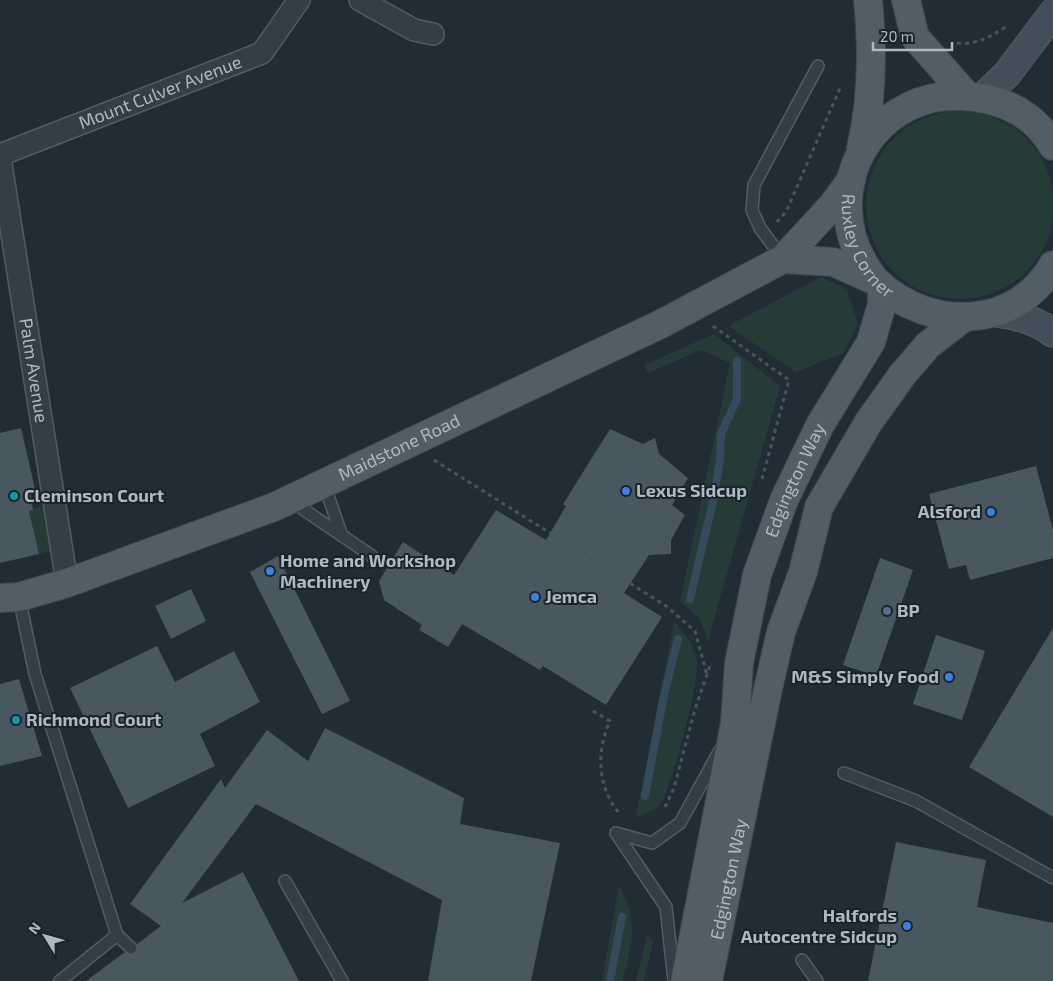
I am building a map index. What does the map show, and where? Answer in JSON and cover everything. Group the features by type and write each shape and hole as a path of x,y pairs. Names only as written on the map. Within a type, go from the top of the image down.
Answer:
{"main road":[{"path":"855,168 867,122 871,84 872,44 868,0"},
{"path":"906,0 915,37 974,97 1007,74 1053,13"},
{"name":"Ruxley Corner","path":"1053,146 1039,127 1022,112 995,100 974,97 935,98 904,108 879,128 855,168 848,198 848,223 858,253 879,284 889,293 934,313 962,318 998,313 1035,288 1053,265"},
{"name":"Maidstone Road","path":"10,598 68,583 289,500 661,324 783,259 832,206 855,168"},
{"path":"783,259 833,262 852,268 879,284"},
{"name":"Edgington Way","path":"708,981 750,682 758,575 784,500 820,425 871,342 882,304 879,284"},
{"path":"998,313 1021,316 1045,327 1053,333"},
{"name":"Edgington Way","path":"685,981 735,724 750,682 781,632 802,572 819,507 868,423 903,374 928,345 962,318"},
{"name":"Edgington Way","path":"718,816 733,799 750,682"}],"street":[{"name":"Mount Culver Avenue","path":"0,156 262,53 299,0"},
{"path":"360,0 414,30 433,34"},
{"name":"Palm Avenue","path":"0,156 68,583"}],"lane":[{"path":"783,259 760,228 752,210 754,185 818,66"},
{"path":"324,484 342,536"},
{"path":"289,500 372,556"},
{"path":"10,598 117,935 131,948"},
{"path":"674,981 666,907 616,833 652,843 680,823 735,724"},
{"path":"844,773 916,801 1053,878"},
{"path":"285,881 342,981"},
{"path":"60,981 117,935"},
{"path":"802,960 817,981"}],"path":[{"path":"688,308 789,380 760,485"},
{"path":"408,444 666,606 695,631 707,676"},
{"path":"662,812 674,788 695,709 713,657"},
{"path":"707,676 750,682"},
{"path":"593,711 610,721 602,743 601,772 603,786 622,816"}],"green space":[{"path":"969,111 978,112 1005,122 1027,138 1039,153 1047,169 1053,187 1053,223 1047,241 1039,257 1027,272 1012,284 996,292 978,298 951,299 942,298 915,288 900,278 887,265 877,250 867,223 866,196 867,187 877,160 887,145 900,132 915,122 942,112"},
{"path":"821,277 847,289 858,324 844,353 796,372 728,326"},
{"path":"714,334 780,386 708,641 700,619 680,601 730,363 701,350 648,373 644,365"},
{"path":"49,504 56,550 39,554 29,511 33,510 33,508"},
{"path":"674,622 689,640 696,655 697,672 690,710 678,757 660,804 655,809 636,816"},
{"path":"619,885 630,911 632,922 631,943 623,981 602,981"},
{"path":"647,934 653,942 644,981 636,981"}],"building":[{"name":"Cleminson Court","path":"21,428 35,489 30,490 33,510 29,511 39,554 0,563 0,433"},
{"path":"610,429 643,444 655,438 659,454 688,478 672,505 685,515 671,540 671,554 649,555 624,593 662,617 606,705 543,666 540,670 462,624 448,647 419,630 422,625 384,600 379,581 403,542 454,575 496,510 546,540 566,506 563,504"},
{"name":"Alsford","path":"1036,466 1053,530 1053,558 970,580 966,565 949,569 929,494"},
{"path":"278,556 350,701 322,714 250,572"},
{"path":"880,558 913,570 876,676 843,665"},
{"path":"191,589 206,621 171,639 155,606"},
{"path":"1053,628 1053,817 969,767"},
{"name":"M&S Simply Food","path":"936,635 985,651 962,720 913,704"},
{"path":"157,646 175,682 234,651 260,702 200,734 215,766 128,808 70,688"},
{"name":"Richmond Court","path":"19,679 42,756 0,766 0,684"},
{"path":"325,728 464,798 460,824 560,843 531,981 428,981 442,900 256,804 182,903 243,872 299,981 86,981 125,952 130,955 136,953 138,949 137,944 161,926 130,904 221,779 225,788 267,730 308,761"},
{"path":"896,842 986,860 977,907 1053,923 1053,981 868,981"}],"waterway":[{"path":"690,599 713,501 720,460 721,434 737,399 737,361"},
{"path":"645,796 664,695 678,639"},
{"path":"610,981 622,917"}],"place":[{"name":"Lexus Sidcup","path":"626,491"},
{"name":"Cleminson Court","path":"14,496"},
{"name":"Alsford","path":"991,512"},
{"name":"Home and Workshop Machinery","path":"270,571"},
{"name":"Jemca","path":"535,597"},
{"name":"BP","path":"887,611"},
{"name":"M&S Simply Food","path":"949,677"},
{"name":"Richmond Court","path":"16,720"},
{"name":"Halfords Autocentre Sidcup","path":"907,926"}]}
